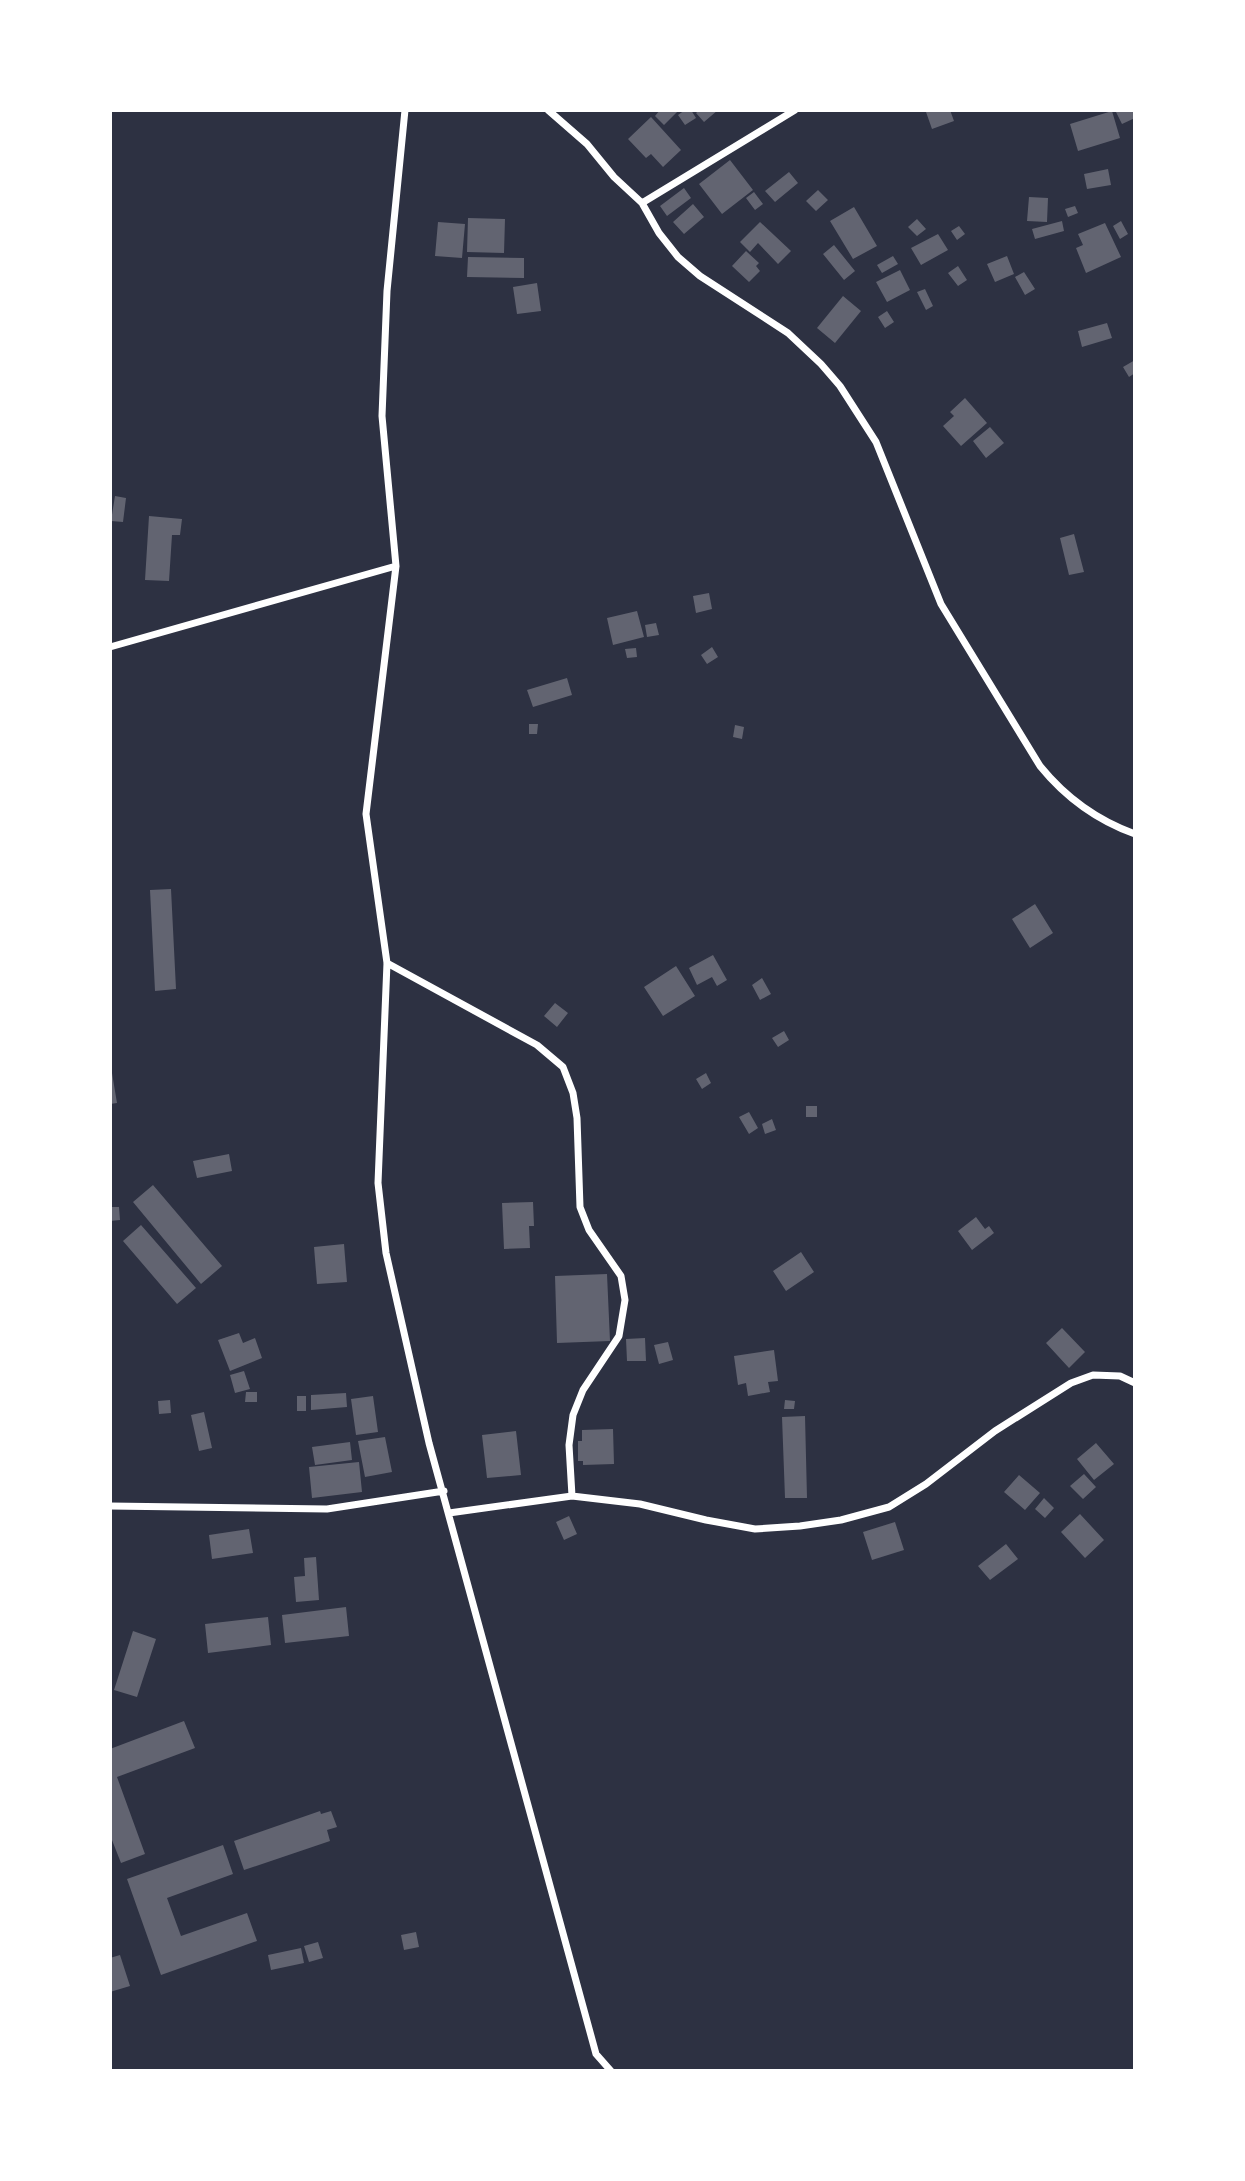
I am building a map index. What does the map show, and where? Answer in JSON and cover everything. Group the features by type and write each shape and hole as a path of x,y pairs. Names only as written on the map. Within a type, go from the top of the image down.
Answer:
{"street":[{"path":"405,110 387,291 382,416 396,566 366,814 387,963 378,1182 386,1253 429,1443 596,2054 611,2071"},
{"path":"548,110 587,144 614,177 642,203 659,233 678,257 700,276 789,333 840,386 876,442 941,604 1040,766 1056,787 1072,801 1119,828 1135,834"},
{"path":"642,203 795,110"},
{"path":"110,647 396,566"},
{"path":"387,963 537,1045 563,1067 573,1093 577,1118 580,1207 589,1230 621,1276 625,1300 619,1336 583,1390 573,1415 569,1445 572,1496"},
{"path":"449,1513 572,1496 640,1504 755,1529 841,1520 889,1507 926,1485 995,1431 1071,1383 1093,1375 1120,1376 1135,1383"},
{"path":"110,1506 327,1509 444,1491"}],"building":[{"path":"660,110 679,110 664,125 655,116"},
{"path":"685,110 691,110 696,118 685,125 678,115"},
{"path":"699,110 718,110 704,122 696,113"},
{"path":"950,110 954,121 932,129 926,112"},
{"path":"1115,110 1135,110 1135,118 1122,124"},
{"path":"1112,111 1120,138 1078,151 1070,124"},
{"path":"651,117 681,150 663,167 651,154 646,158 628,139"},
{"path":"730,160 753,190 722,214 699,184"},
{"path":"1108,169 1111,185 1087,189 1084,174"},
{"path":"789,172 798,183 775,202 765,191"},
{"path":"684,188 691,198 667,216 660,206"},
{"path":"818,190 828,200 816,211 806,201"},
{"path":"754,192 763,204 755,210 746,198"},
{"path":"1029,197 1048,198 1047,222 1027,221"},
{"path":"693,204 704,217 684,234 673,222"},
{"path":"1075,206 1078,213 1068,217 1065,209"},
{"path":"854,207 877,246 853,259 830,221"},
{"path":"468,218 505,219 504,253 467,252"},
{"path":"917,219 926,229 917,236 908,227"},
{"path":"1062,221 1064,231 1035,239 1032,229"},
{"path":"1121,221 1128,234 1120,239 1113,226"},
{"path":"438,222 465,224 462,258 435,256"},
{"path":"760,222 791,251 778,264 758,243 750,252 740,242"},
{"path":"1105,223 1121,257 1086,273 1076,248 1083,245 1078,234"},
{"path":"959,226 965,234 957,240 951,231"},
{"path":"938,234 948,250 921,265 911,248"},
{"path":"834,245 855,271 844,280 823,254"},
{"path":"746,251 759,263 756,266 760,271 749,282 732,266"},
{"path":"893,256 898,264 882,273 877,265"},
{"path":"1007,256 1014,274 995,282 987,264"},
{"path":"468,257 524,258 524,278 467,277"},
{"path":"958,266 967,280 958,286 948,273"},
{"path":"900,270 910,290 887,302 876,282"},
{"path":"1024,272 1035,289 1025,295 1015,277"},
{"path":"537,283 541,311 517,314 513,287"},
{"path":"925,289 933,306 926,310 917,292"},
{"path":"843,296 861,311 835,343 817,328"},
{"path":"887,311 894,322 885,328 878,317"},
{"path":"1107,323 1112,338 1082,347 1078,331"},
{"path":"1135,360 1135,373 1129,377 1123,367"},
{"path":"965,398 987,423 961,446 943,426 954,416 950,412"},
{"path":"990,427 1004,443 986,458 973,441"},
{"path":"115,496 126,498 123,522 111,521"},
{"path":"149,516 182,519 180,535 172,535 169,581 145,580"},
{"path":"1074,534 1084,572 1069,575 1060,538"},
{"path":"709,593 712,609 696,613 693,596"},
{"path":"637,611 644,637 613,645 607,618"},
{"path":"656,623 659,635 647,637 645,625"},
{"path":"712,647 718,657 707,664 701,655"},
{"path":"636,648 637,657 627,658 625,649"},
{"path":"567,678 572,695 533,707 527,690"},
{"path":"529,724 538,724 537,734 529,734"},
{"path":"735,725 744,727 742,739 733,737"},
{"path":"171,889 176,989 155,991 150,890"},
{"path":"1035,904 1053,933 1030,948 1012,919"},
{"path":"713,955 727,980 717,986 712,977 697,985 689,968"},
{"path":"676,966 695,996 663,1016 644,987"},
{"path":"762,978 771,994 760,1000 752,985"},
{"path":"555,1003 568,1013 557,1027 544,1016"},
{"path":"784,1031 789,1040 778,1047 772,1038"},
{"path":"110,1061 117,1103 110,1104"},
{"path":"706,1073 711,1083 702,1089 696,1079"},
{"path":"806,1106 817,1106 817,1117 806,1117"},
{"path":"749,1112 758,1128 749,1134 739,1117"},
{"path":"772,1119 776,1130 765,1134 762,1124"},
{"path":"229,1154 232,1171 197,1178 193,1161"},
{"path":"153,1185 222,1266 201,1284 133,1202"},
{"path":"533,1202 534,1226 529,1226 530,1248 504,1249 502,1203"},
{"path":"110,1207 119,1207 120,1220 110,1221"},
{"path":"976,1217 985,1229 989,1226 994,1233 972,1250 958,1231"},
{"path":"141,1225 196,1288 177,1304 123,1241"},
{"path":"344,1244 347,1282 317,1284 314,1247"},
{"path":"801,1252 814,1272 786,1291 773,1271"},
{"path":"607,1274 610,1341 557,1343 555,1276"},
{"path":"1062,1328 1085,1352 1069,1368 1046,1343"},
{"path":"239,1333 243,1343 255,1338 262,1358 230,1371 218,1340"},
{"path":"645,1338 646,1361 627,1361 626,1339"},
{"path":"668,1342 673,1360 659,1364 654,1345"},
{"path":"774,1350 778,1381 768,1382 770,1392 748,1396 746,1383 738,1385 734,1356"},
{"path":"244,1371 250,1389 235,1393 230,1375"},
{"path":"246,1392 257,1392 257,1402 245,1402"},
{"path":"346,1393 347,1407 311,1410 311,1395"},
{"path":"297,1396 306,1396 306,1411 297,1411"},
{"path":"373,1396 378,1432 356,1435 351,1399"},
{"path":"170,1400 171,1413 159,1414 158,1401"},
{"path":"785,1400 795,1401 794,1409 784,1409"},
{"path":"204,1412 212,1448 199,1451 191,1415"},
{"path":"805,1416 807,1498 785,1498 782,1417"},
{"path":"613,1429 614,1464 583,1465 583,1461 578,1461 578,1441 582,1441 582,1430"},
{"path":"516,1431 521,1475 487,1478 482,1435"},
{"path":"385,1437 392,1472 365,1477 358,1441"},
{"path":"350,1442 352,1460 315,1465 312,1447"},
{"path":"1096,1443 1114,1464 1094,1480 1077,1459"},
{"path":"359,1462 362,1492 312,1498 309,1467"},
{"path":"1084,1474 1096,1487 1083,1499 1070,1486"},
{"path":"1019,1475 1040,1493 1025,1510 1004,1492"},
{"path":"1044,1498 1054,1508 1045,1518 1035,1509"},
{"path":"1080,1514 1104,1540 1085,1558 1061,1532"},
{"path":"569,1516 577,1534 564,1540 556,1522"},
{"path":"895,1522 904,1550 872,1560 863,1532"},
{"path":"249,1529 253,1553 212,1559 209,1535"},
{"path":"1006,1544 1018,1559 990,1580 978,1566"},
{"path":"316,1557 319,1600 296,1602 294,1577 305,1576 304,1558"},
{"path":"346,1607 349,1636 285,1643 282,1615"},
{"path":"268,1617 271,1645 208,1653 205,1624"},
{"path":"133,1631 156,1639 137,1697 114,1690"},
{"path":"184,1721 195,1748 117,1777 145,1854 121,1863 110,1835 110,1749"},
{"path":"320,1811 321,1814 331,1811 337,1827 327,1830 330,1841 244,1870 234,1841"},
{"path":"223,1845 233,1874 167,1898 181,1936 247,1913 257,1941 161,1975 127,1879"},
{"path":"416,1932 419,1947 404,1950 401,1935"},
{"path":"318,1942 323,1958 309,1962 304,1946"},
{"path":"301,1948 304,1963 271,1970 268,1955"},
{"path":"120,1955 130,1986 110,1992 110,1958"}]}
